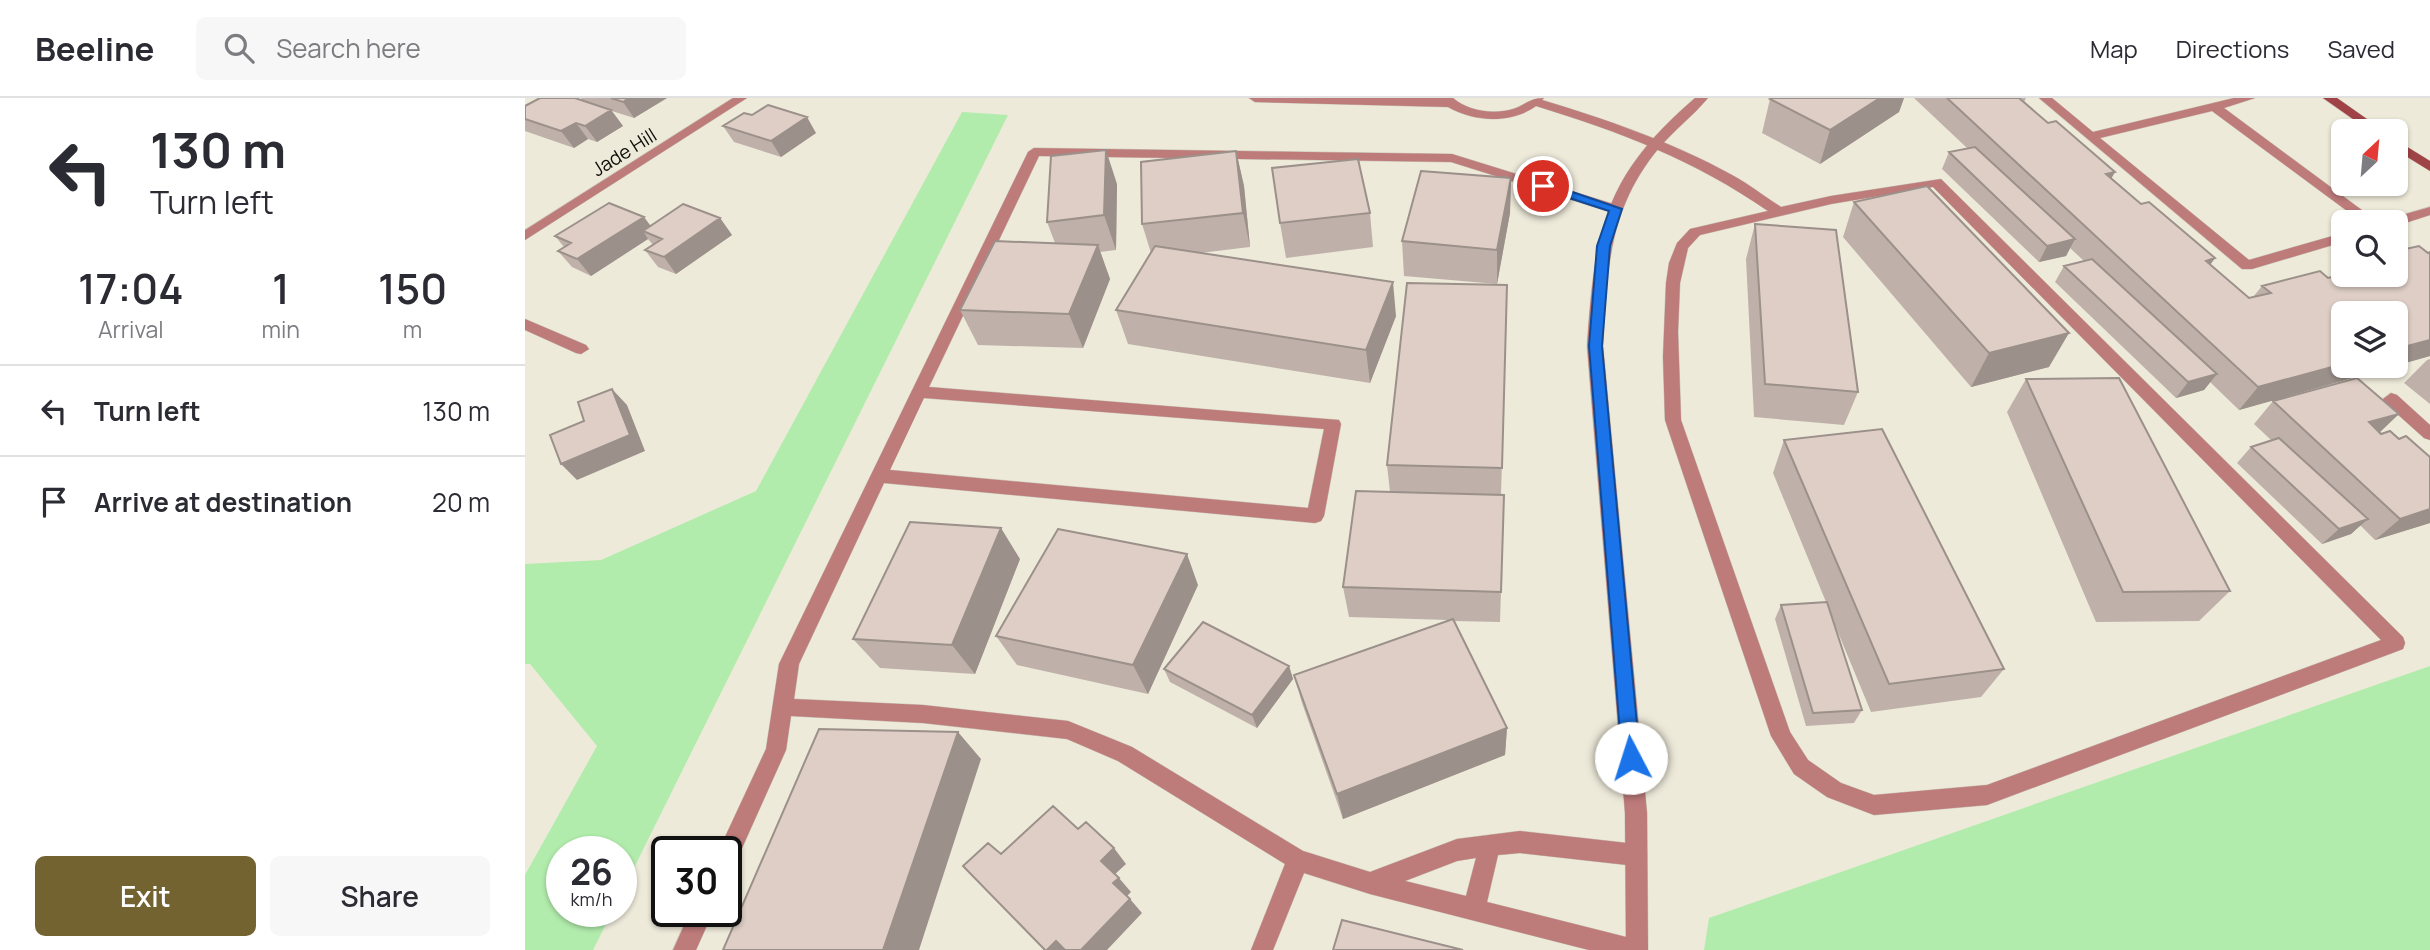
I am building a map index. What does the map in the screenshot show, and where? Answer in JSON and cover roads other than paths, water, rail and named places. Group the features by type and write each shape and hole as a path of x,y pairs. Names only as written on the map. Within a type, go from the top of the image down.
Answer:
{"main road":[{"path":"2329,98 2360,119"},
{"path":"2408,152 2430,167"}],"street":[{"name":"Jade Hill","path":"525,236 741,98"},
{"path":"1255,98 1447,100 1482,114 1521,110 1537,100 1655,143 1729,178 1779,212 1936,182 2396,643 1987,795 1874,805 1834,790 1801,767 1781,736 1674,420 1670,383 1674,280 1682,248 1695,232 1779,212"},
{"path":"782,707 936,715 1068,730 1125,754 1298,860 1370,883 1636,950 1636,813 1595,346 1603,246 1615,209 1631,177 1655,143 1678,118 1702,98"},
{"path":"2045,98 2246,265 2331,240"},
{"path":"2091,136 2249,98"},
{"path":"2214,106 2355,210"},
{"path":"736,836 776,750 789,664 1034,152 1452,159 1615,209"},
{"path":"2408,218 2430,211"},
{"path":"525,324 581,349"},
{"path":"879,477 1315,516 1333,424 920,392"},
{"path":"2391,399 2430,434"},
{"path":"1370,883 1457,850 1520,842 1636,855"},
{"path":"1474,910 1490,846"},
{"path":"1262,950 1298,860"},
{"path":"684,950 695,927"}]}
